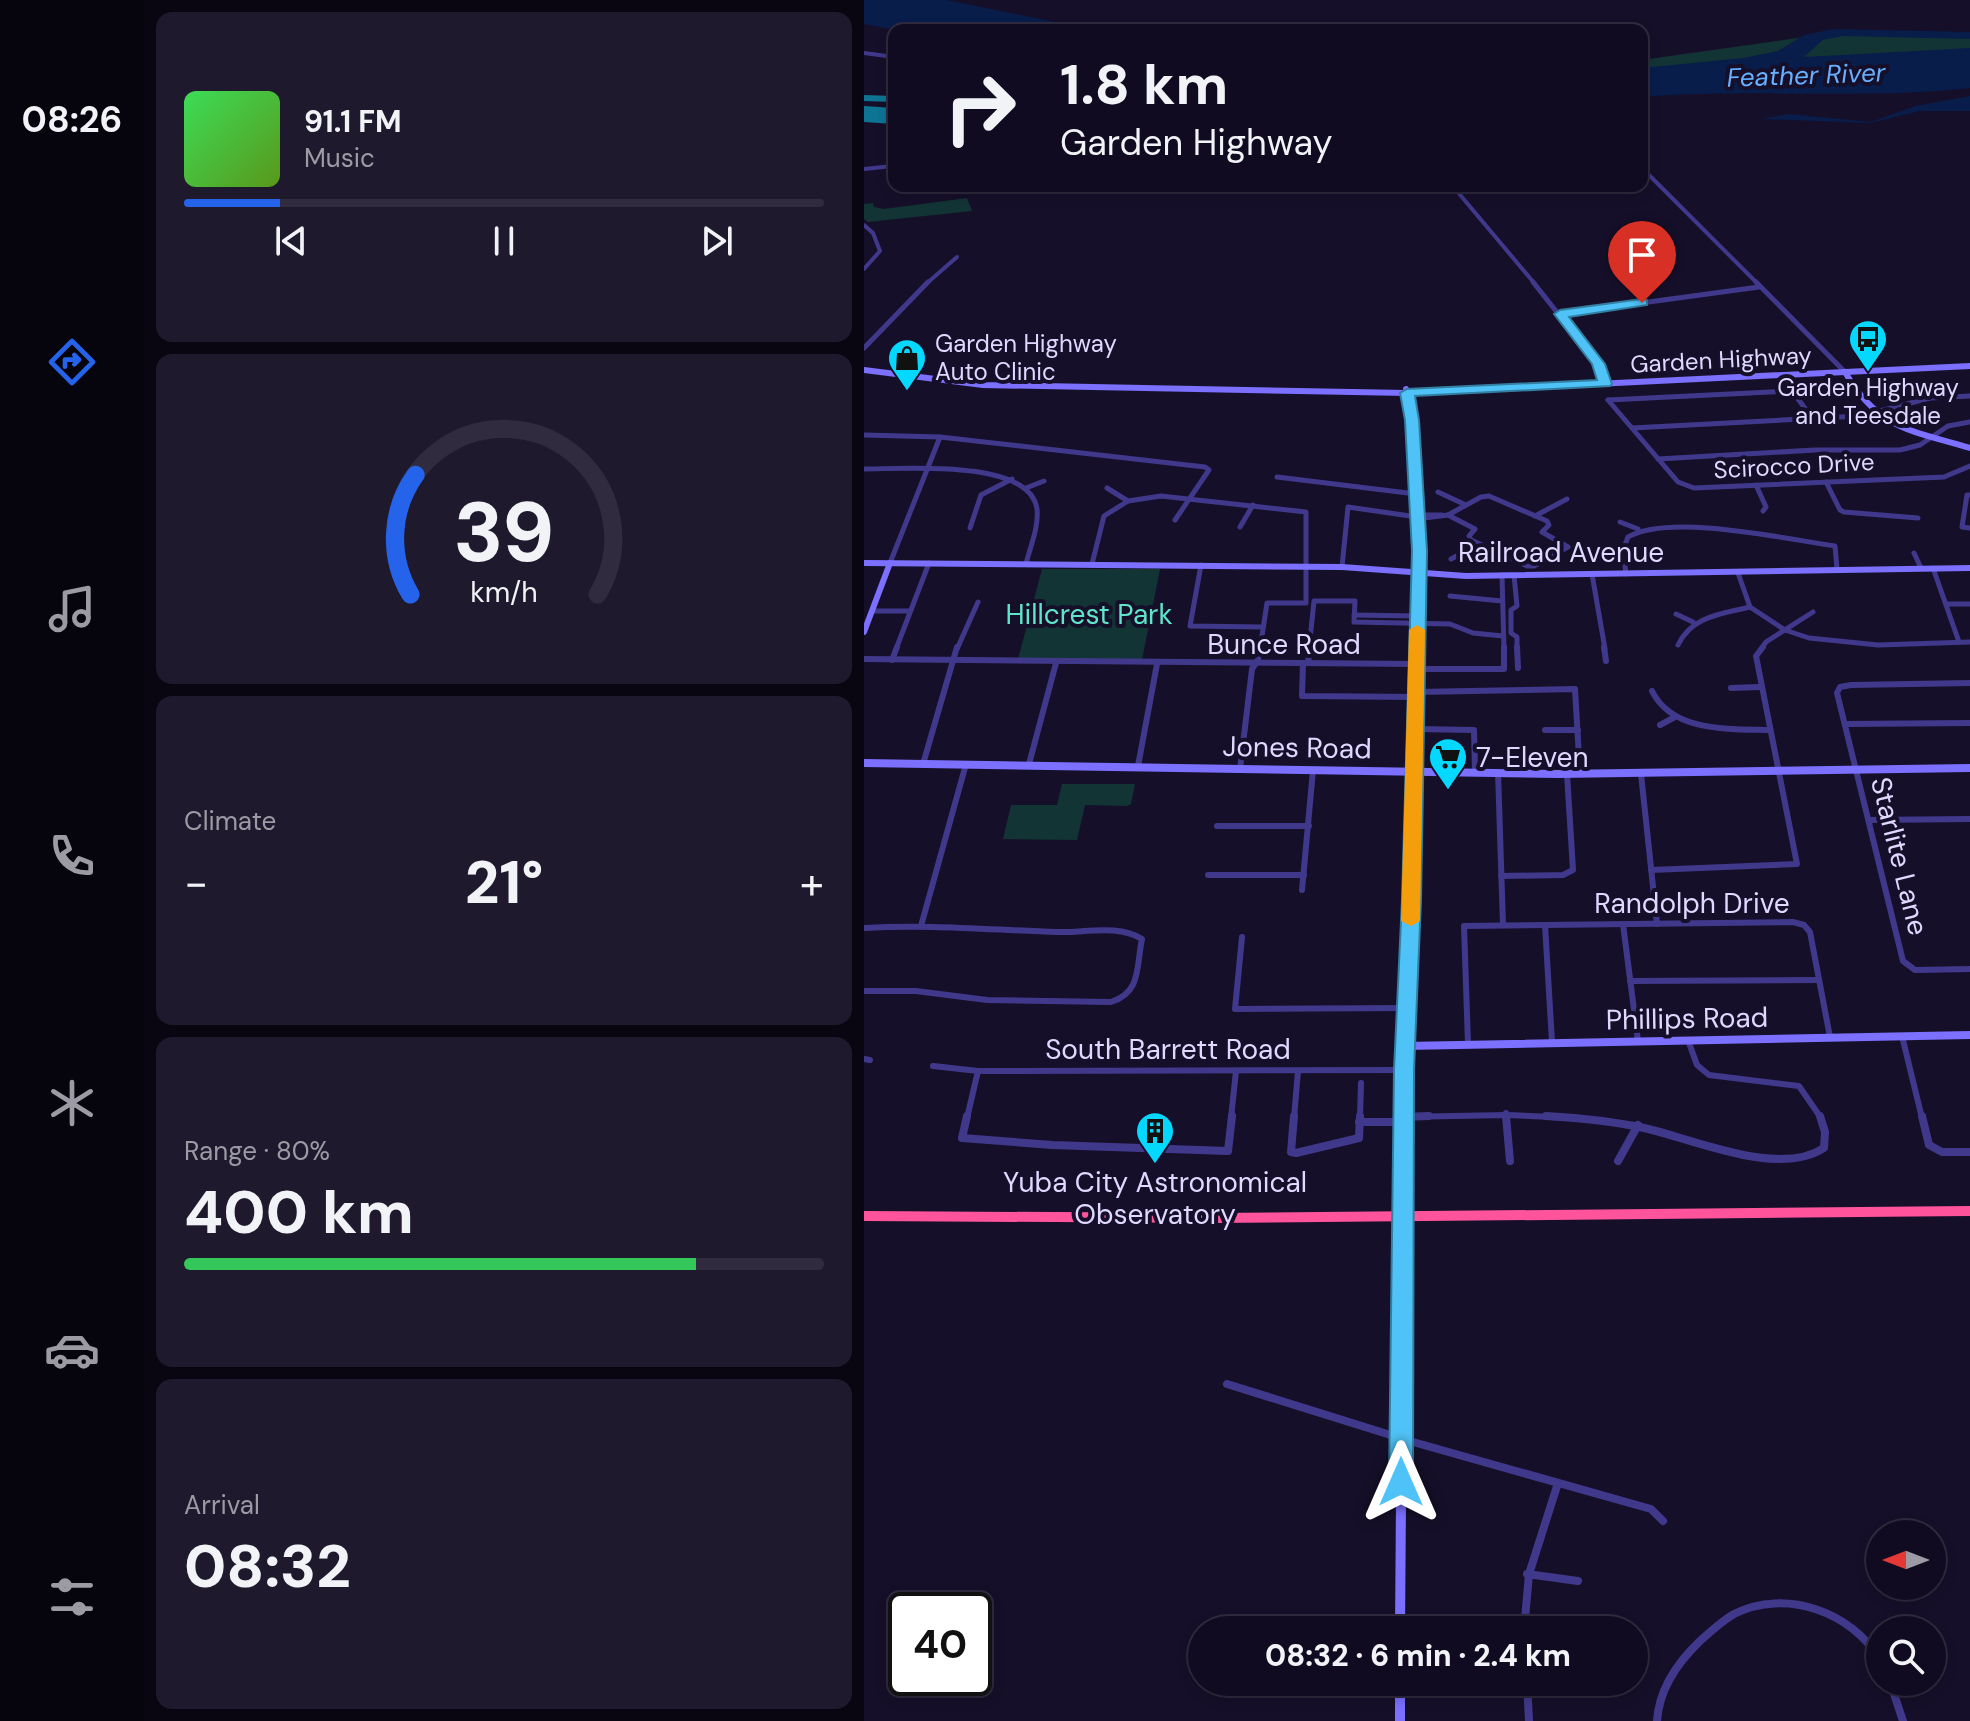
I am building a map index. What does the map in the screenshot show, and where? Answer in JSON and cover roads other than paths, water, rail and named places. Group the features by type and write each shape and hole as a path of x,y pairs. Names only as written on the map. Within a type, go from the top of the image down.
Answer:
{"highway":[{"path":"864,1216 1401,1217 1970,1211"}],"street":[{"path":"864,53 888,56"},
{"path":"864,169 888,167"},
{"path":"1648,174 1844,370 1862,399 1877,413 1970,448"},
{"path":"1458,192 1560,314 1598,364 1604,382"},
{"path":"864,225 873,233 880,251 864,269"},
{"path":"864,348 947,263 957,257"},
{"path":"1560,314 1759,287"},
{"name":"Garden Highway","path":"864,370 973,384 1407,391 1970,364"},
{"path":"1400,1616 1401,1217 1419,571 1412,420 1407,391"},
{"name":"Scirocco Drive","path":"1813,419 1792,391 1608,400 1678,482 1694,488 1944,477 1970,466"},
{"path":"1632,428 1877,413 1930,398 1970,396"},
{"path":"1658,459 1815,450 1900,450 1920,445 1948,426 1970,422"},
{"path":"864,435 940,437 1205,467 1209,470 1175,520"},
{"path":"864,632 940,437"},
{"path":"864,469 968,471 1012,479 1026,488 1036,501 1037,511 1026,564"},
{"path":"1277,477 1416,494"},
{"path":"970,528 981,495 1012,479"},
{"path":"1026,488 1044,481"},
{"path":"1826,482 1840,510 1844,512 1918,518"},
{"path":"1756,485 1766,507 1763,511"},
{"path":"1107,488 1128,501"},
{"path":"1438,492 1466,505"},
{"path":"1970,495 1967,495 1962,527 1970,528"},
{"path":"1092,564 1104,516 1128,501 1161,496 1306,512 1306,603 1267,603 1256,664 1252,669 1240,769"},
{"path":"1342,567 1348,507 1424,518 1445,515 1489,496 1548,523 1543,533 1568,547 1531,570 1469,538 1475,529 1445,515"},
{"path":"1535,516 1567,499"},
{"path":"1240,527 1253,505"},
{"path":"1620,522 1638,529 1675,526 1835,546 1837,569"},
{"path":"1626,574 1623,554 1628,537 1638,529"},
{"path":"1451,559 1479,544"},
{"path":"1914,553 1921,568"},
{"name":"Railroad Avenue","path":"864,563 1306,566 1502,575 1531,570 1626,574 1970,568"},
{"path":"892,660 929,563"},
{"path":"1201,565 1190,626 1263,627"},
{"path":"1933,568 1959,642"},
{"path":"1738,573 1750,607 1785,630 1839,643 1970,642"},
{"path":"1592,574 1595,599 1601,611 1606,661"},
{"path":"1502,575 1503,636 1473,633 1450,624 1417,619 1354,622 1355,601 1314,601 1302,696 1575,689 1580,774"},
{"path":"1514,575 1517,606 1511,610 1511,633 1517,637 1518,668"},
{"path":"1450,596 1502,601"},
{"path":"923,764 962,632 978,602"},
{"path":"1946,604 1970,604"},
{"path":"1678,645 1682,634 1693,622 1750,607"},
{"path":"872,611 910,611"},
{"path":"1651,870 1797,864 1768,730 1756,656 1758,650 1813,612"},
{"path":"1676,614 1693,622"},
{"name":"Bunce Road","path":"864,659 1306,663 1504,669 1503,636"},
{"path":"1029,764 1056,663"},
{"path":"1138,766 1157,664"},
{"name":"Starlite Lane","path":"1970,683 1851,685 1838,688 1837,693 1903,961 1915,970 1970,969"},
{"path":"1731,688 1760,687"},
{"path":"1652,691 1653,697 1675,717 1719,729 1768,730"},
{"path":"1660,725 1675,717"},
{"path":"1845,724 1970,723"},
{"path":"1415,729 1474,730 1475,771"},
{"path":"1545,730 1578,730"},
{"name":"Jones Road","path":"864,763 1567,774 1970,768"},
{"path":"921,926 966,764"},
{"path":"1302,890 1313,770"},
{"path":"1498,772 1503,925"},
{"path":"1501,876 1563,875 1573,870 1567,774"},
{"path":"1641,774 1657,924"},
{"path":"1869,820 1970,819"},
{"path":"1217,826 1309,826"},
{"path":"1208,875 1304,875"},
{"name":"Randolph Drive","path":"1468,1044 1464,926 1503,925 1793,922 1804,925 1810,932 1830,1037"},
{"path":"1623,924 1638,1041"},
{"path":"1545,925 1552,1042"},
{"path":"864,928 921,926 1004,932 1098,933 1120,930 1134,933 1142,939 1134,991 1126,999 1111,1002 987,1000 916,991 864,991"},
{"path":"1242,937 1235,1009 1408,1008"},
{"path":"1630,981 1819,980"},
{"name":"Phillips Road","path":"1405,1046 1970,1035"},
{"path":"1902,1036 1929,1145 1942,1152 1970,1152"},
{"path":"1359,1122 1506,1113 1588,1117 1638,1125 1728,1150 1786,1160 1808,1158 1824,1148 1826,1135 1823,1124 1799,1086 1709,1075 1697,1065 1688,1040"},
{"name":"South Barrett Road","path":"933,1066 978,1071 1404,1070"},
{"path":"978,1071 962,1138 1052,1145 1228,1151 1236,1071"},
{"path":"1298,1071 1291,1152 1359,1138 1361,1083"},
{"path":"1506,1113 1510,1161"},
{"path":"1618,1161 1638,1125"},
{"path":"1227,1384 1651,1509 1663,1521"},
{"path":"1524,1616 1527,1574 1558,1483"},
{"path":"1527,1574 1578,1581"},
{"path":"1657,1721 1657,1702 1678,1664 1708,1634 1736,1614 1763,1604 1799,1604 1836,1616 1866,1638"},
{"path":"1400,1696 1400,1721"},
{"path":"1528,1696 1529,1721"},
{"path":"1895,1696 1903,1721"}],"water":[{"path":"864,0 947,0 1065,24 888,24 888,29 864,24"},
{"name":"Feather River","path":"1833,29 1970,32 1970,39 1843,36 1823,40 1804,57 1970,48 1970,88 1888,93 1724,93 1648,97 1648,67 1743,58 1778,51 1804,35"},
{"path":"1970,96 1970,111 1920,111 1870,123 1761,119 1788,114 1871,122 1915,106"}],"place":[{"name":"Garden Highway and Teesdale","path":"1868,373"},
{"name":"Garden Highway Auto Clinic","path":"907,392"},
{"name":"7-Eleven","path":"1448,791"},
{"name":"Yuba City Astronomical Observatory","path":"1155,1165"}],"park label":[{"name":"Hillcrest Park","path":"1089,614"}]}
